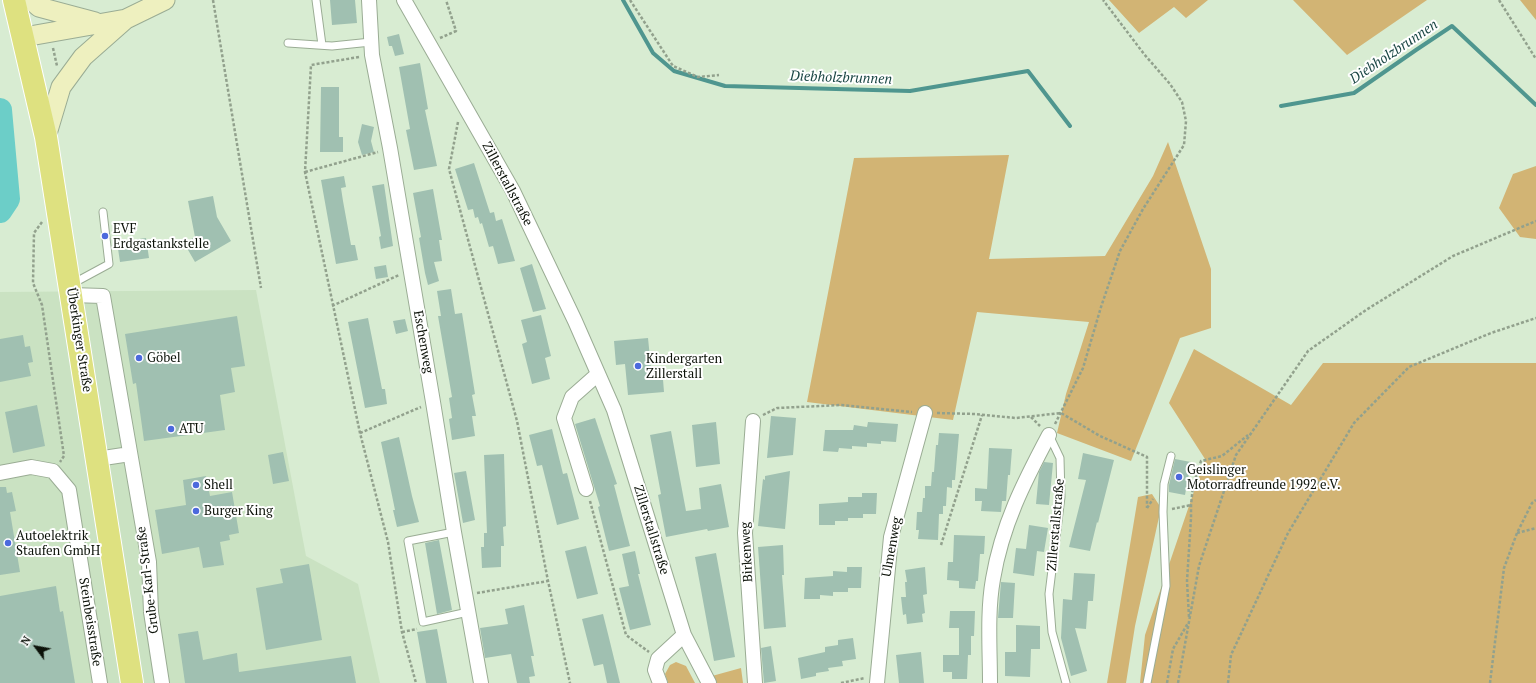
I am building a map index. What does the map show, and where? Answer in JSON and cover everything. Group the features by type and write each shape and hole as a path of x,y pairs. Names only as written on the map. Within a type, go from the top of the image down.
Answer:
{"main road":[{"name":"Überkinger Straße","path":"14,0 46,137 132,683"},
{"path":"31,0 39,7 105,28"},
{"path":"25,43 105,28 165,0"},
{"path":"46,137 61,87 105,28"}],"street":[{"name":"Eschenweg","path":"370,0 372,49 481,683"},
{"name":"Zillerstallstraße","path":"404,0 513,191 575,321 614,410 684,635 709,683"},
{"name":"Grube-Karl-Straße","path":"71,290 103,296 149,562 151,612 162,683"},
{"path":"586,489 564,418 572,396 598,374"},
{"name":"Ulmenweg","path":"877,679 891,537 925,413"},
{"name":"Birkenweg","path":"753,421 745,534 755,683"},
{"path":"990,683 990,618 993,580 1002,536 1022,485 1049,435"},
{"path":"96,459 130,454"},
{"path":"0,472 31,467 53,470"},
{"name":"Steinbeisstraße","path":"53,470 69,490 100,683"},
{"path":"660,683 655,670 658,659 684,635"}],"lane":[{"path":"316,0 322,45"},
{"path":"288,43 372,49"},
{"path":"71,290 109,264 103,212"},
{"name":"Zillerstallstraße","path":"1049,435 1060,458 1060,497 1049,594 1052,632 1066,683"},
{"path":"1148,683 1166,586 1163,512 1164,484 1171,456"},
{"path":"454,532 408,541 423,622 468,612"}],"path":[{"path":"213,0 261,288"},
{"path":"428,43 456,31 446,0"},
{"path":"630,0 672,66 698,77 719,75"},
{"path":"1049,435 1083,368 1101,307 1120,251 1143,209 1184,145 1186,121 1182,102 1170,84 1144,54 1103,0"},
{"path":"1499,0 1536,59"},
{"path":"372,49 311,65 305,172 332,306 360,433 388,542 402,632 416,683"},
{"path":"462,102 449,169 517,421 548,581 570,683"},
{"path":"305,172 390,148"},
{"path":"53,470 64,456 49,343 42,306 33,283 34,233 57,203"},
{"path":"1178,683 1200,566 1236,455 1308,351 1366,310 1453,256 1536,221"},
{"path":"332,306 410,270"},
{"path":"1228,683 1230,655 1288,532 1354,423 1409,367 1491,333 1536,318"},
{"path":"360,433 433,402"},
{"path":"753,421 777,408 841,405 925,413 1016,418 1061,413 1100,436 1147,457 1147,508"},
{"path":"941,545 982,415"},
{"path":"1167,683 1173,649 1189,622 1187,581 1192,518 1191,505 1200,461 1222,456 1252,432"},
{"path":"586,489 626,635 658,659"},
{"path":"1490,683 1504,568 1517,533 1532,503 1536,500"},
{"path":"1171,510 1191,505"},
{"path":"1517,533 1536,528"},
{"path":"465,595 548,581"},
{"path":"841,683 877,679"}],"shaded area":[{"path":"1109,0 1208,0 1186,18 1174,7 1139,33"},
{"path":"1293,0 1427,0 1347,55"},
{"path":"1520,0 1536,0 1536,20"},
{"path":"1168,142 1211,269 1211,328 1180,338 1131,461 1057,433 1066,394 1089,322 977,312 953,420 807,402 854,158 1009,155 989,259 1105,256 1153,176"},
{"path":"1536,166 1536,239 1520,237 1499,208 1513,174"},
{"path":"256,290 306,556 358,584 380,683 0,683 0,292"},
{"path":"1194,349 1291,405 1323,363 1536,363 1536,683 1140,683 1145,635 1205,459 1169,403"},
{"path":"1152,494 1161,508 1135,626 1126,683 1107,683 1138,497"},
{"path":"676,662 686,666 695,683 668,683 665,674 670,665"},
{"path":"741,668 743,683 714,683 712,676"}],"building":[{"path":"330,0 355,0 357,23 332,25"},
{"path":"399,34 404,54 395,56 392,46 389,46 387,37"},
{"path":"420,63 428,109 425,110 437,166 414,170 406,130 410,129 399,67"},
{"path":"321,87 339,87 339,137 343,137 343,152 320,152"},
{"path":"362,124 374,127 371,141 374,152 362,155 358,142"},
{"path":"474,163 490,213 494,212 496,221 502,219 515,261 498,264 493,246 489,247 482,223 480,224 478,217 475,218 473,209 468,210 455,169"},
{"path":"344,176 346,187 341,188 343,201 351,245 355,245 358,260 336,264 321,180"},
{"path":"384,184 393,246 381,249 379,237 381,236 372,186"},
{"path":"433,189 442,240 439,240 442,261 434,262 439,281 428,285 419,238 421,237 413,193"},
{"path":"213,196 217,217 231,241 195,262 184,243 195,237 188,201"},
{"path":"146,238 149,258 120,262 117,242"},
{"path":"532,264 546,309 533,312 520,268"},
{"path":"386,265 388,277 376,279 374,267"},
{"path":"451,289 455,314 462,313 475,394 472,395 476,416 472,416 475,436 452,440 449,419 452,418 449,398 452,397 438,316 441,316 437,291"},
{"path":"541,315 551,356 545,358 550,379 532,384 522,344 527,342 521,320"},
{"path":"237,316 245,366 231,368 235,392 220,395 225,430 144,441 136,383 133,384 125,334"},
{"path":"368,318 382,389 385,389 387,404 365,408 348,322"},
{"path":"405,319 408,331 396,334 393,321"},
{"path":"23,335 25,347 30,346 33,362 28,363 31,376 0,382 0,339"},
{"name":"Kindergarten Zillerstall","path":"648,338 651,368 662,367 664,392 628,395 625,364 616,365 614,341"},
{"path":"37,405 45,446 13,453 5,412"},
{"path":"771,416 796,418 793,455 767,458"},
{"path":"595,418 617,484 614,485 630,546 609,551 598,507 600,506 575,424"},
{"path":"716,422 720,464 696,467 692,425"},
{"path":"868,422 898,424 896,442 881,441 881,444 867,443 867,447 852,446 852,449 839,448 838,452 823,451 825,430 853,430 854,425 867,427"},
{"path":"552,429 563,474 567,473 579,519 557,525 542,465 537,466 529,435"},
{"path":"671,431 686,511 701,509 699,488 721,484 729,527 708,531 707,529 666,537 658,495 661,494 650,435"},
{"path":"939,433 959,434 955,480 952,480 952,488 947,487 946,506 943,506 943,514 939,514 938,540 918,539 919,530 916,530 917,512 922,512 923,498 925,498 925,486 931,486"},
{"path":"399,437 419,522 397,527 381,442"},
{"path":"989,448 1012,449 1006,501 1002,501 1001,512 981,511 982,501 975,501 975,488 987,489"},
{"path":"283,452 289,481 273,484 268,455"},
{"path":"1083,453 1114,460 1090,551 1069,547 1086,480 1078,479"},
{"path":"504,454 506,526 503,527 504,546 501,546 501,567 482,568 481,547 484,547 484,533 487,533 484,455"},
{"name":"Geislinger Motorradfreunde 1992 e.V.","path":"1175,459 1191,462 1185,495 1169,492 1169,485"},
{"path":"1044,462 1053,463 1049,505 1036,504 1039,472"},
{"path":"466,471 475,520 463,523 454,473"},
{"path":"790,471 785,529 758,526 763,479 765,480 765,476"},
{"path":"206,476 210,496 232,492 239,533 229,535 230,540 220,542 224,565 203,568 199,547 162,554 155,510 186,505 183,480"},
{"name":"Autoelektrik Staufen GmbH","path":"0,487 6,487 7,493 12,492 16,511 10,512 20,572 0,575"},
{"path":"862,493 877,493 876,514 863,514 863,518 848,518 848,521 835,521 835,525 819,525 819,504 848,502 848,497 862,497"},
{"path":"1029,525 1048,528 1044,552 1037,551 1034,576 1013,573 1016,548 1026,549"},
{"path":"954,535 985,536 984,554 980,554 978,581 976,581 975,589 959,588 959,581 947,580 948,562 953,562"},
{"path":"439,540 452,610 437,614 425,543"},
{"path":"783,545 784,575 782,575 786,627 764,629 758,547"},
{"path":"586,546 598,594 577,599 565,551"},
{"path":"635,551 640,574 638,574 651,625 630,630 619,588 629,586 622,554"},
{"path":"716,553 735,657 714,661 695,557"},
{"path":"309,564 322,640 266,650 256,588 283,583 280,569"},
{"path":"847,567 862,567 861,588 848,588 848,592 833,592 833,596 820,595 820,599 804,599 805,578 833,576 833,571 847,572"},
{"path":"925,567 927,594 923,595 925,613 922,614 923,622 907,624 906,614 903,615 901,597 906,597 905,582 907,582 905,570"},
{"path":"1074,573 1095,574 1093,601 1088,601 1086,629 1075,628 1087,671 1071,676 1061,638 1063,599 1072,600"},
{"path":"1001,582 1015,583 1013,618 998,618"},
{"path":"56,586 60,612 63,611 75,683 0,683 0,596"},
{"path":"524,605 534,656 531,656 535,676 529,677 530,683 517,683 511,654 485,658 480,628 508,624 505,609"},
{"path":"950,611 975,611 974,636 971,636 971,655 968,655 967,679 952,679 952,672 943,672 943,655 959,655 959,628 949,628"},
{"path":"603,614 620,683 607,683 603,664 594,666 582,619"},
{"path":"1016,625 1040,626 1040,649 1031,649 1030,677 1005,676 1005,652 1016,652"},
{"path":"437,629 447,683 426,683 417,632"},
{"path":"198,631 203,660 237,653 239,672 351,656 356,683 185,683 178,634"},
{"path":"853,638 856,659 842,661 843,666 828,668 829,671 816,673 816,676 801,679 798,658 825,652 825,647 838,645 838,640"},
{"path":"771,646 776,681 764,683 761,648"},
{"path":"921,652 924,683 899,683 896,655"}],"waterway":[{"name":"Diebholzbrunnen","path":"623,0 653,53 674,71 725,86 910,91 1028,71 1070,126"},
{"name":"Diebholzbrunnen","path":"1281,106 1354,93 1452,26 1536,105"},
{"path":"0,110 8,199 0,211"}],"place":[{"name":"EVF Erdgastankstelle","path":"105,236"},
{"name":"Göbel","path":"139,358"},
{"name":"Kindergarten Zillerstall","path":"638,366"},
{"name":"ATU","path":"171,429"},
{"name":"Geislinger Motorradfreunde 1992 e.V.","path":"1179,477"},
{"name":"Shell","path":"196,485"},
{"name":"Burger King","path":"196,511"},
{"name":"Autoelektrik Staufen GmbH","path":"8,543"}]}
